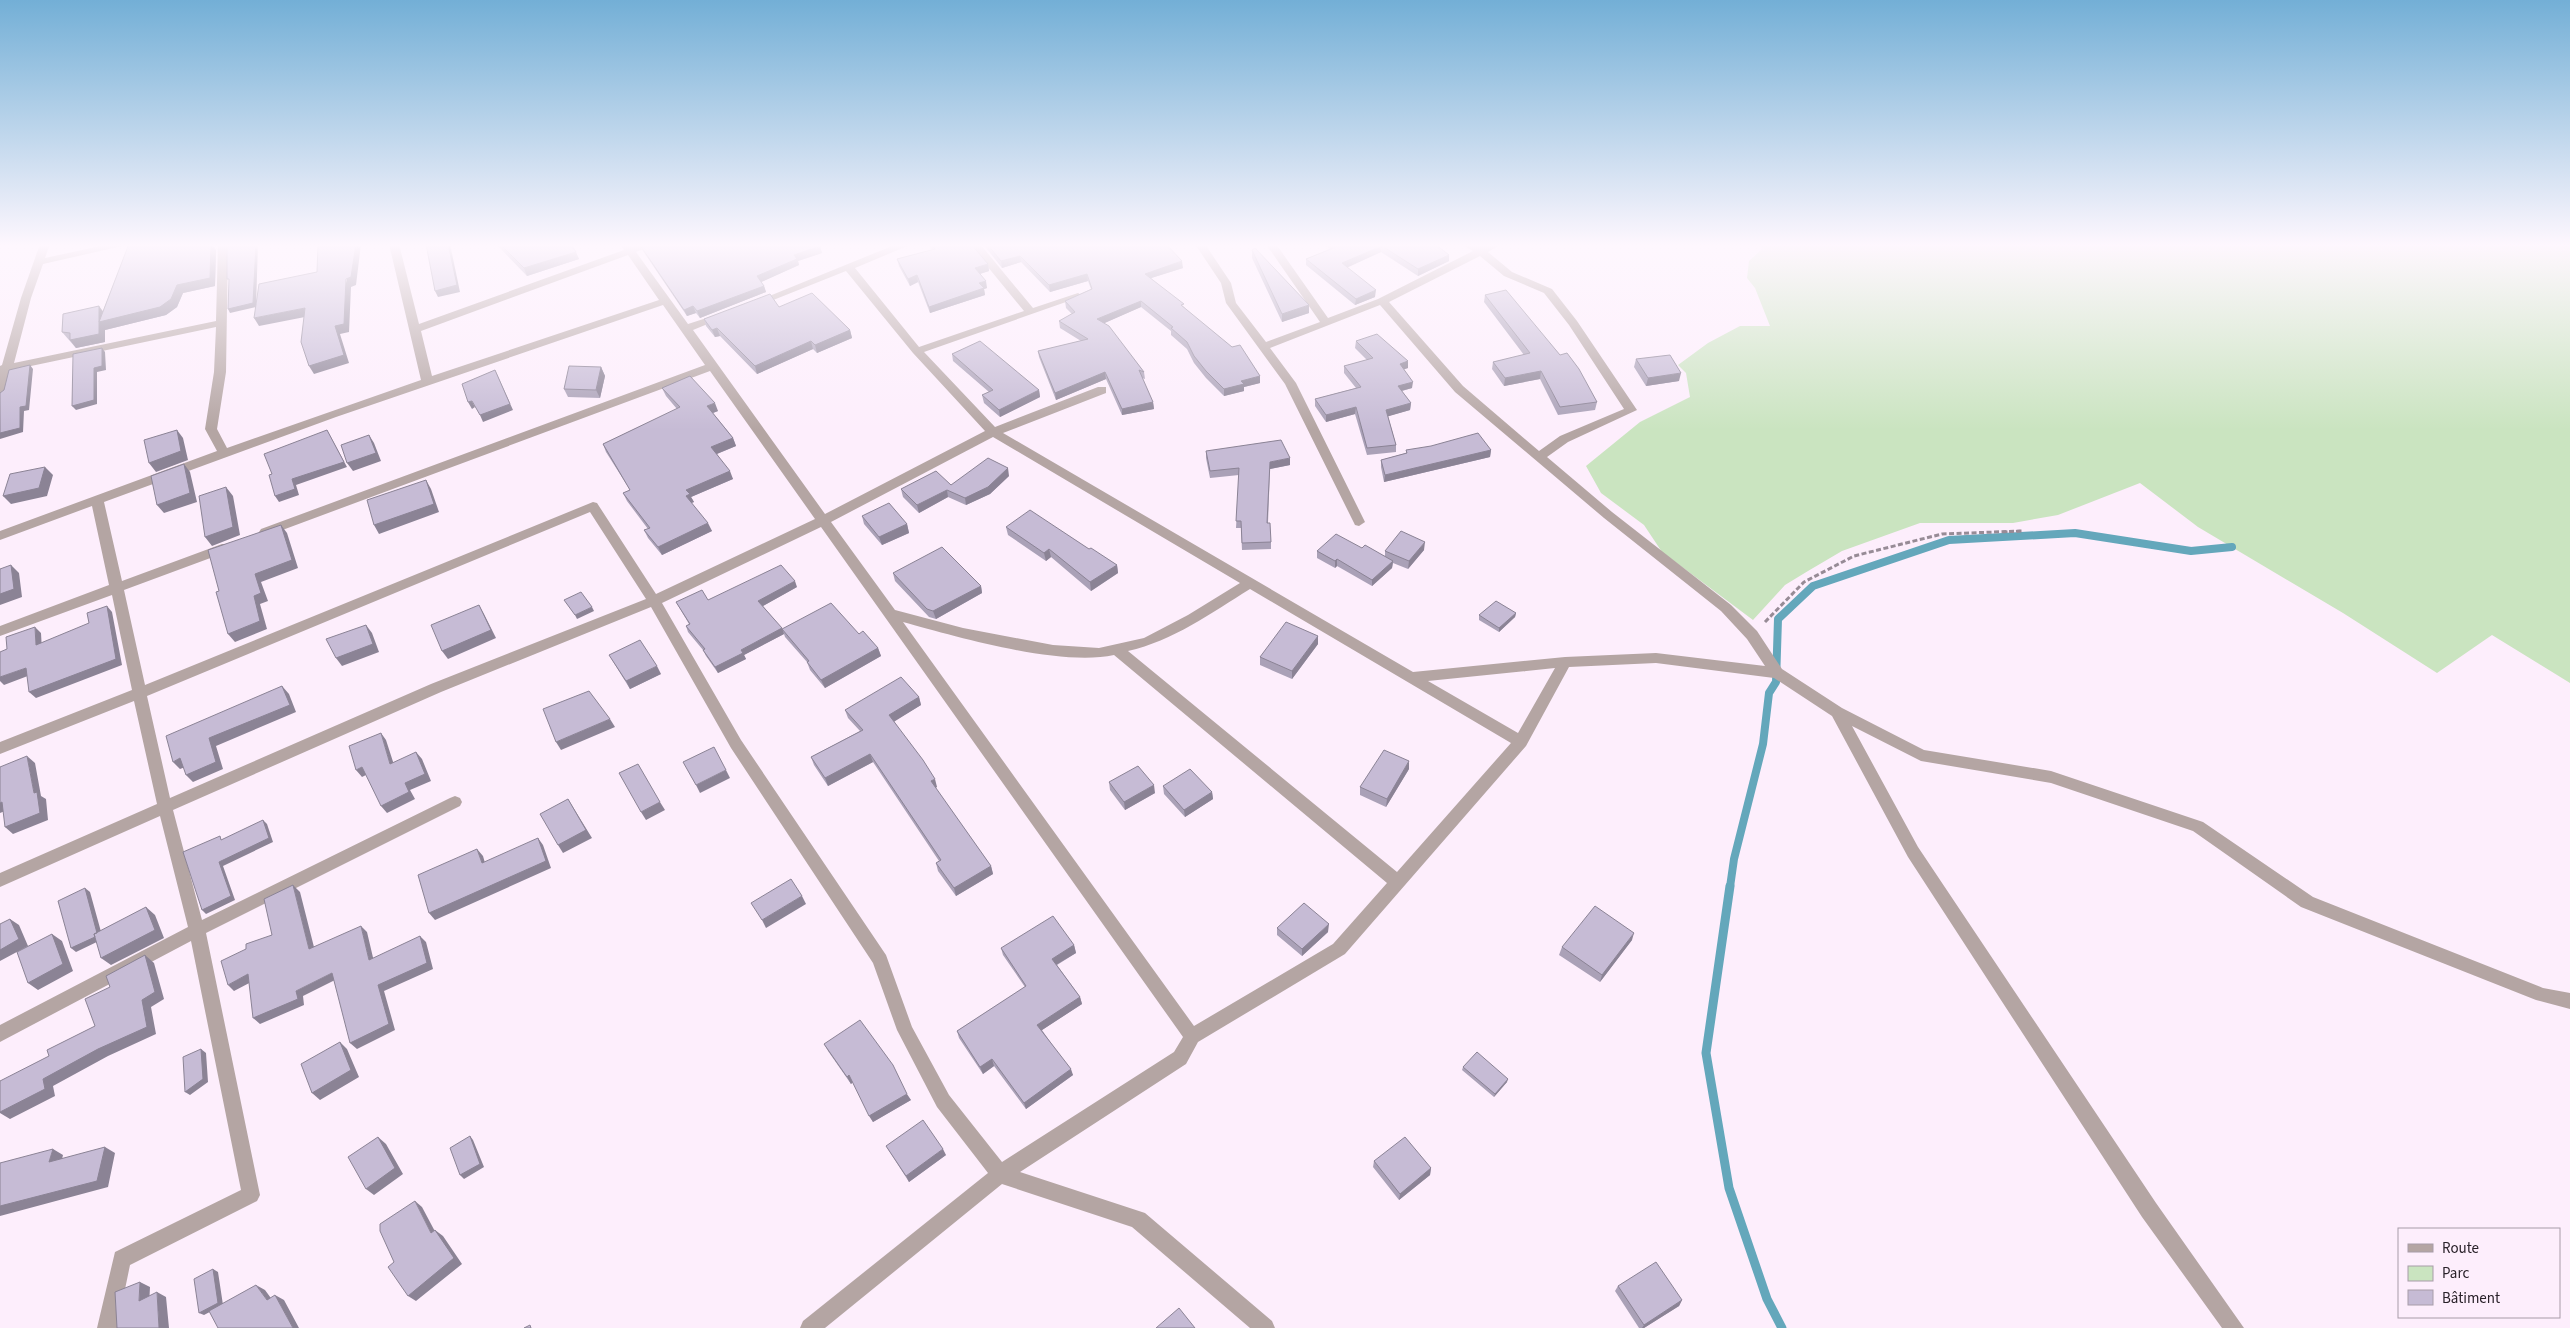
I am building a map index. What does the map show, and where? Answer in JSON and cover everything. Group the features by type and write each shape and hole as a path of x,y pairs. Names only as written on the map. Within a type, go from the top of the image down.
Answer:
{"street":[{"path":"0,394 4,368 23,306"},
{"path":"221,306 220,372 211,430 223,452"},
{"path":"408,306 427,380"},
{"path":"414,330 477,306"},
{"path":"0,536 223,452 427,380 651,306"},
{"path":"669,306 1192,1036"},
{"path":"880,306 917,351 993,432 1521,742"},
{"path":"1026,306 1031,312"},
{"path":"917,351 1049,306"},
{"path":"1233,306 1290,383 1359,522"},
{"path":"1314,306 1326,323"},
{"path":"1264,347 1371,306"},
{"path":"1386,306 1460,389 1608,515 1726,608 1752,635 1777,673 1837,712 1921,755 2051,777 2198,826 2307,902 2542,995 2570,1002"},
{"path":"1540,456 1564,439 1631,410 1560,306"},
{"path":"686,330 731,312"},
{"path":"4,368 220,323"},
{"path":"256,536 712,366"},
{"path":"0,880 436,688 654,600 823,521 993,432 1102,390"},
{"path":"97,499 165,808 197,930 251,1195 122,1259 107,1328"},
{"path":"0,748 140,693 593,506 654,600 736,744 880,960 905,1030 943,1101 1000,1174 1138,1220 1266,1328"},
{"path":"0,631 238,543"},
{"path":"890,614 963,633 1053,650 1099,653 1147,642 1193,618 1251,582"},
{"path":"1115,648 1397,882"},
{"path":"1413,677 1565,662 1656,658 1777,673"},
{"path":"810,1328 1000,1174 1180,1058 1192,1036 1340,949 1521,742 1565,662"},
{"path":"1837,712 1913,852 2149,1210 2234,1328"},
{"path":"0,1034 197,930 455,802"}],"path":[{"path":"1752,635 1804,582 1854,556 1942,534 2022,531"}],"green space":[{"path":"1762,306 2570,306 2570,683 2492,635 2437,673 2343,613 2198,527 2140,483 2058,515 2013,523 1920,523 1842,551 1785,585 1753,620 1662,552 1644,525 1601,493 1586,466 1640,422 1690,397 1686,373 1678,365 1708,343 1740,326 1770,326"}],"building":[{"path":"99,306 99,334 70,340 70,333 62,332 63,314"},
{"path":"105,306 161,306 160,307 99,322"},
{"path":"228,306 241,306 228,309"},
{"path":"256,306 345,306 344,324 335,326 344,355 309,366 301,342 305,308 254,318"},
{"path":"681,306 710,306 697,311 693,306 684,310"},
{"path":"738,306 825,306 850,330 815,345 811,341 755,366 717,328 712,330 704,319"},
{"path":"1070,306 1129,306 1097,319 1109,326 1144,372 1139,370 1153,402 1122,409 1105,372 1055,393 1038,351 1088,339 1059,321 1075,312"},
{"path":"1147,306 1182,306 1232,347 1240,345 1260,376 1241,381 1244,384 1224,389 1206,371 1194,356 1187,342 1171,328 1173,327"},
{"path":"1278,306 1306,306 1282,314"},
{"path":"1494,306 1519,306 1560,355 1567,353 1579,369 1597,402 1560,407 1541,371 1505,378 1493,362 1530,353"},
{"path":"1377,334 1408,361 1400,364 1413,382 1398,386 1411,403 1386,410 1396,445 1367,448 1356,407 1326,415 1315,399 1361,387 1344,366 1373,358 1356,341"},
{"path":"980,341 1039,390 999,410 982,395 993,390 952,354"},
{"path":"102,348 102,366 94,368 94,400 72,406 73,354"},
{"path":"1670,355 1681,373 1648,378 1636,359"},
{"path":"30,365 26,406 20,407 20,428 0,433 0,393 4,390 9,370"},
{"path":"569,366 601,367 596,390 564,389"},
{"path":"495,370 510,404 480,415 472,401 468,402 462,384"},
{"path":"690,376 715,403 707,406 733,438 711,447 730,471 686,490 690,494 686,496 708,523 658,547 644,530 650,528 623,493 630,490 603,444 680,407 662,388"},
{"path":"177,430 181,451 149,463 144,440"},
{"path":"327,430 344,462 292,479 295,489 275,496 269,475 272,474 264,454"},
{"path":"1478,433 1491,450 1385,475 1381,460 1407,453 1406,450 1431,446"},
{"path":"369,435 376,453 347,463 341,445"},
{"path":"1281,440 1290,458 1270,462 1267,523 1270,523 1271,542 1242,543 1241,521 1236,521 1239,468 1210,471 1206,451"},
{"path":"988,458 1008,468 988,487 965,498 947,490 917,505 901,489 936,471 951,485"},
{"path":"184,464 190,493 157,505 151,476"},
{"path":"45,467 39,488 3,496 10,474"},
{"path":"426,480 434,504 374,525 367,500"},
{"path":"226,487 233,527 205,537 199,496"},
{"path":"889,503 907,524 879,537 862,516"},
{"path":"1030,510 1117,565 1090,582 1049,549 1044,553 1006,527"},
{"path":"281,525 292,560 255,574 261,593 254,596 260,621 228,634 216,592 219,591 208,550"},
{"path":"1401,531 1425,542 1409,561 1385,551"},
{"path":"1336,534 1362,548 1365,545 1393,561 1372,580 1337,559 1335,561 1317,551"},
{"path":"942,547 981,586 933,611 927,609 893,573"},
{"path":"11,565 14,589 0,594 0,569"},
{"path":"781,565 795,581 758,601 782,628 741,650 743,653 715,667 703,650 705,649 686,626 690,624 676,602 702,590 708,600"},
{"path":"581,592 592,607 575,615 564,600"},
{"path":"1496,601 1516,613 1499,628 1479,615"},
{"path":"831,603 859,634 863,631 878,648 821,680 807,662 809,661 782,629"},
{"path":"479,605 491,630 442,651 431,625"},
{"path":"107,606 116,659 29,692 26,668 0,677 0,652 7,649 6,637 35,627 36,645 89,623 87,613"},
{"path":"1286,622 1318,636 1292,671 1260,657"},
{"path":"366,625 373,644 336,658 326,639"},
{"path":"640,640 657,666 626,681 609,655"},
{"path":"901,677 919,697 889,715 923,760 935,779 931,781 991,866 954,888 936,863 941,860 870,754 825,778 811,757 863,730 845,710"},
{"path":"282,686 290,705 209,738 216,762 186,775 180,758 173,762 166,736"},
{"path":"589,691 610,719 556,742 543,709"},
{"path":"381,733 390,764 416,752 425,774 405,783 409,792 381,806 362,767 356,770 349,746"},
{"path":"714,747 726,770 696,785 683,762"},
{"path":"1384,750 1409,761 1387,799 1360,787"},
{"path":"27,756 34,793 37,792 40,813 5,827 2,802 0,803 0,767"},
{"path":"638,764 660,802 641,812 619,773"},
{"path":"1138,766 1154,785 1124,802 1109,782"},
{"path":"1190,769 1212,792 1184,810 1163,786"},
{"path":"568,799 586,830 558,845 540,814"},
{"path":"263,820 269,838 219,862 231,896 202,910 183,852 220,836 221,840"},
{"path":"538,838 546,861 429,913 418,875 477,849 482,863"},
{"path":"791,879 802,896 762,920 751,903"},
{"path":"293,885 309,949 361,926 369,960 420,936 427,963 378,985 389,1024 350,1043 332,973 296,991 298,999 253,1018 248,974 228,985 221,961 246,949 246,944 272,935 264,899"},
{"path":"85,888 97,933 94,934 95,937 71,948 58,901"},
{"path":"1304,903 1329,924 1302,949 1277,928"},
{"path":"1595,906 1634,933 1602,975 1562,947"},
{"path":"146,907 155,930 101,958 94,934"},
{"path":"1053,916 1074,945 1052,959 1080,997 1037,1025 1071,1069 1024,1103 992,1059 980,1067 957,1031 1026,986 1001,948"},
{"path":"10,919 19,939 0,950 0,924"},
{"path":"52,934 63,964 28,983 17,952"},
{"path":"145,955 155,992 142,1000 147,1027 98,1049 43,1079 45,1089 0,1112 0,1081 49,1056 47,1050 95,1026 85,999 110,987 106,976"},
{"path":"860,1020 893,1065 907,1094 869,1116 849,1075 847,1077 824,1044"},
{"path":"340,1042 351,1070 312,1093 301,1064"},
{"path":"201,1049 203,1079 185,1092 183,1057"},
{"path":"1477,1052 1508,1079 1495,1094 1463,1067"},
{"path":"923,1120 943,1149 906,1176 886,1146"},
{"path":"470,1136 480,1164 460,1175 450,1148"},
{"path":"378,1137 395,1168 366,1189 348,1157"},
{"path":"1405,1137 1431,1168 1400,1194 1374,1161"},
{"path":"105,1147 97,1181 0,1206 0,1163 53,1149 49,1162"},
{"path":"415,1201 431,1233 435,1230 454,1258 408,1296 388,1267 394,1262 380,1231 380,1224"},
{"path":"1656,1262 1682,1300 1644,1325 1618,1286"},
{"path":"213,1269 218,1303 199,1313 194,1279"},
{"path":"140,1282 139,1301 157,1292 159,1328 117,1328 115,1292"},
{"path":"256,1285 267,1300 275,1295 293,1328 218,1328 209,1311"},
{"path":"1179,1308 1195,1328 1156,1328"}],"waterway":[{"path":"1730,887 1734,859 1763,744 1769,693 1776,682 1778,619 1813,586 1949,540 2075,533 2191,551 2232,547"},
{"path":"1730,886 1706,1053 1729,1188 1767,1299 1782,1328"}]}
